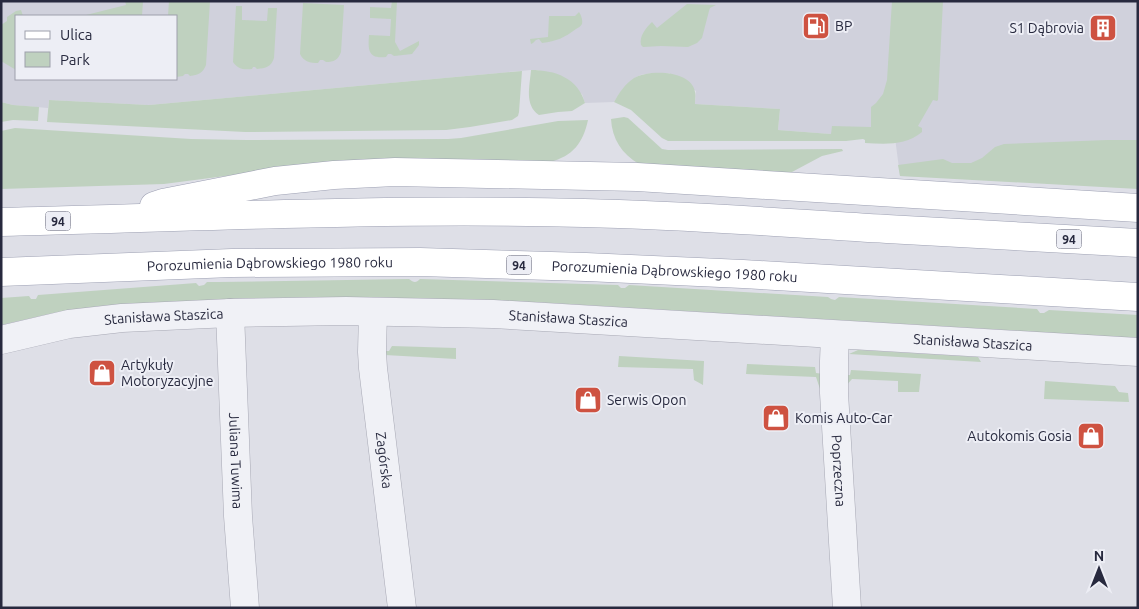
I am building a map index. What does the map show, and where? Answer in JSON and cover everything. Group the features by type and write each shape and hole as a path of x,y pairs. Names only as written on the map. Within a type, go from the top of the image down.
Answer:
{"main road":[{"path":"115,219 163,203 275,181 334,175 395,172 637,177 1138,208"},
{"name":"94","path":"1,222 256,214 584,212 723,218 1138,243"},
{"name":"Porozumienia Dąbrowskiego 1980 roku","path":"1,272 232,264 420,262 743,274 1138,296"}],"street":[{"name":"Stanisława Staszica","path":"1,340 61,326 137,317 230,313 373,312 502,315 1138,352"},
{"name":"Zagórska","path":"373,312 373,368 402,608"},
{"name":"Juliana Tuwima","path":"230,313 238,516 245,608"},
{"name":"Poprzeczna","path":"835,334 834,385 847,608"}],"shaded area":[{"path":"1,1 1138,1 1138,183 900,176 894,130 831,134 778,130 780,109 695,104 696,91 669,73 640,75 630,82 614,102 585,103 582,94 538,70 531,70 149,105 49,100 48,108 1,102"}],"green space":[{"path":"125,1 143,1 142,15 86,15 126,5"},
{"path":"169,1 210,1 206,65 202,72 190,76 185,74 178,77 178,15 168,15"},
{"path":"392,1 397,1 395,42 400,51 419,41 419,45 412,54 394,56 388,54 386,57 376,57 372,55 369,49 369,35 390,36 391,19 370,18 370,7 391,8"},
{"path":"892,1 943,1 938,100 933,100 918,126 922,128 922,132 909,140 887,144 865,143 863,139 846,141 668,141 662,138 631,110 614,102 622,89 634,78 649,73 669,73 686,79 692,85 695,93 695,104 780,109 778,130 831,134 832,126 871,127 871,107 883,94 887,80"},
{"path":"303,3 344,5 341,52 335,60 326,62 320,60 318,63 312,63 305,60 300,54"},
{"path":"687,4 716,5 710,8 702,38 697,43 688,47 643,47 641,45 642,35 652,22 657,28"},
{"path":"236,6 242,6 242,20 267,21 268,8 277,8 274,58 268,66 257,69 253,67 252,69 243,69 233,62"},
{"path":"21,10 23,15 15,15 15,69 1,61 1,25 7,21 7,17"},
{"path":"579,12 582,24 572,32 556,40 542,43 539,39 531,44 530,39 548,37 549,16 575,16"},
{"path":"531,70 540,70 564,77 577,87 585,103 572,111 539,115 531,106 529,88"},
{"path":"522,71 518,116 512,120 446,130 245,132 47,122 49,100 149,105"},
{"path":"1,102 39,107 38,121 13,120 1,122"},
{"path":"628,118 662,149 668,150 842,149 843,151 822,156 784,175 639,164 623,151 613,133 611,119"},
{"path":"588,120 580,142 576,147 565,156 550,162 316,164 164,184 1,189 1,131 15,128 191,139 448,139 558,121"},
{"path":"1138,140 1138,189 900,176 898,165 943,159 952,163 971,163 982,158 995,147 1004,144"},
{"path":"409,279 415,282 420,279 618,285 621,288 629,285 828,297 835,300 839,297 1037,309 1040,313 1049,310 1138,315 1138,338 534,302 366,297 247,298 100,306 58,312 1,325 1,298 29,296 31,299 36,299 38,295 196,283 199,286 207,282"},
{"path":"392,346 456,348 456,359 385,355 380,351 389,351"},
{"path":"858,350 978,357 981,362 849,354"},
{"path":"619,356 704,361 703,385 694,380 693,369 618,367"},
{"path":"747,364 815,367 816,373 824,374 821,392 816,377 746,374"},
{"path":"851,370 921,374 919,392 898,392 898,381 852,379 845,387 842,375 850,375"},
{"path":"1045,381 1115,386 1119,392 1128,393 1129,402 1044,399"}],"place":[{"name":"BP","path":"816,26"},
{"name":"S1 Dąbrovia","path":"1103,28"},
{"name":"Artykuły Motoryzacyjne","path":"102,373"},
{"name":"Serwis Opon","path":"588,400"},
{"name":"Komis Auto-Car","path":"776,418"},
{"name":"Autokomis Gosia","path":"1091,436"}]}
